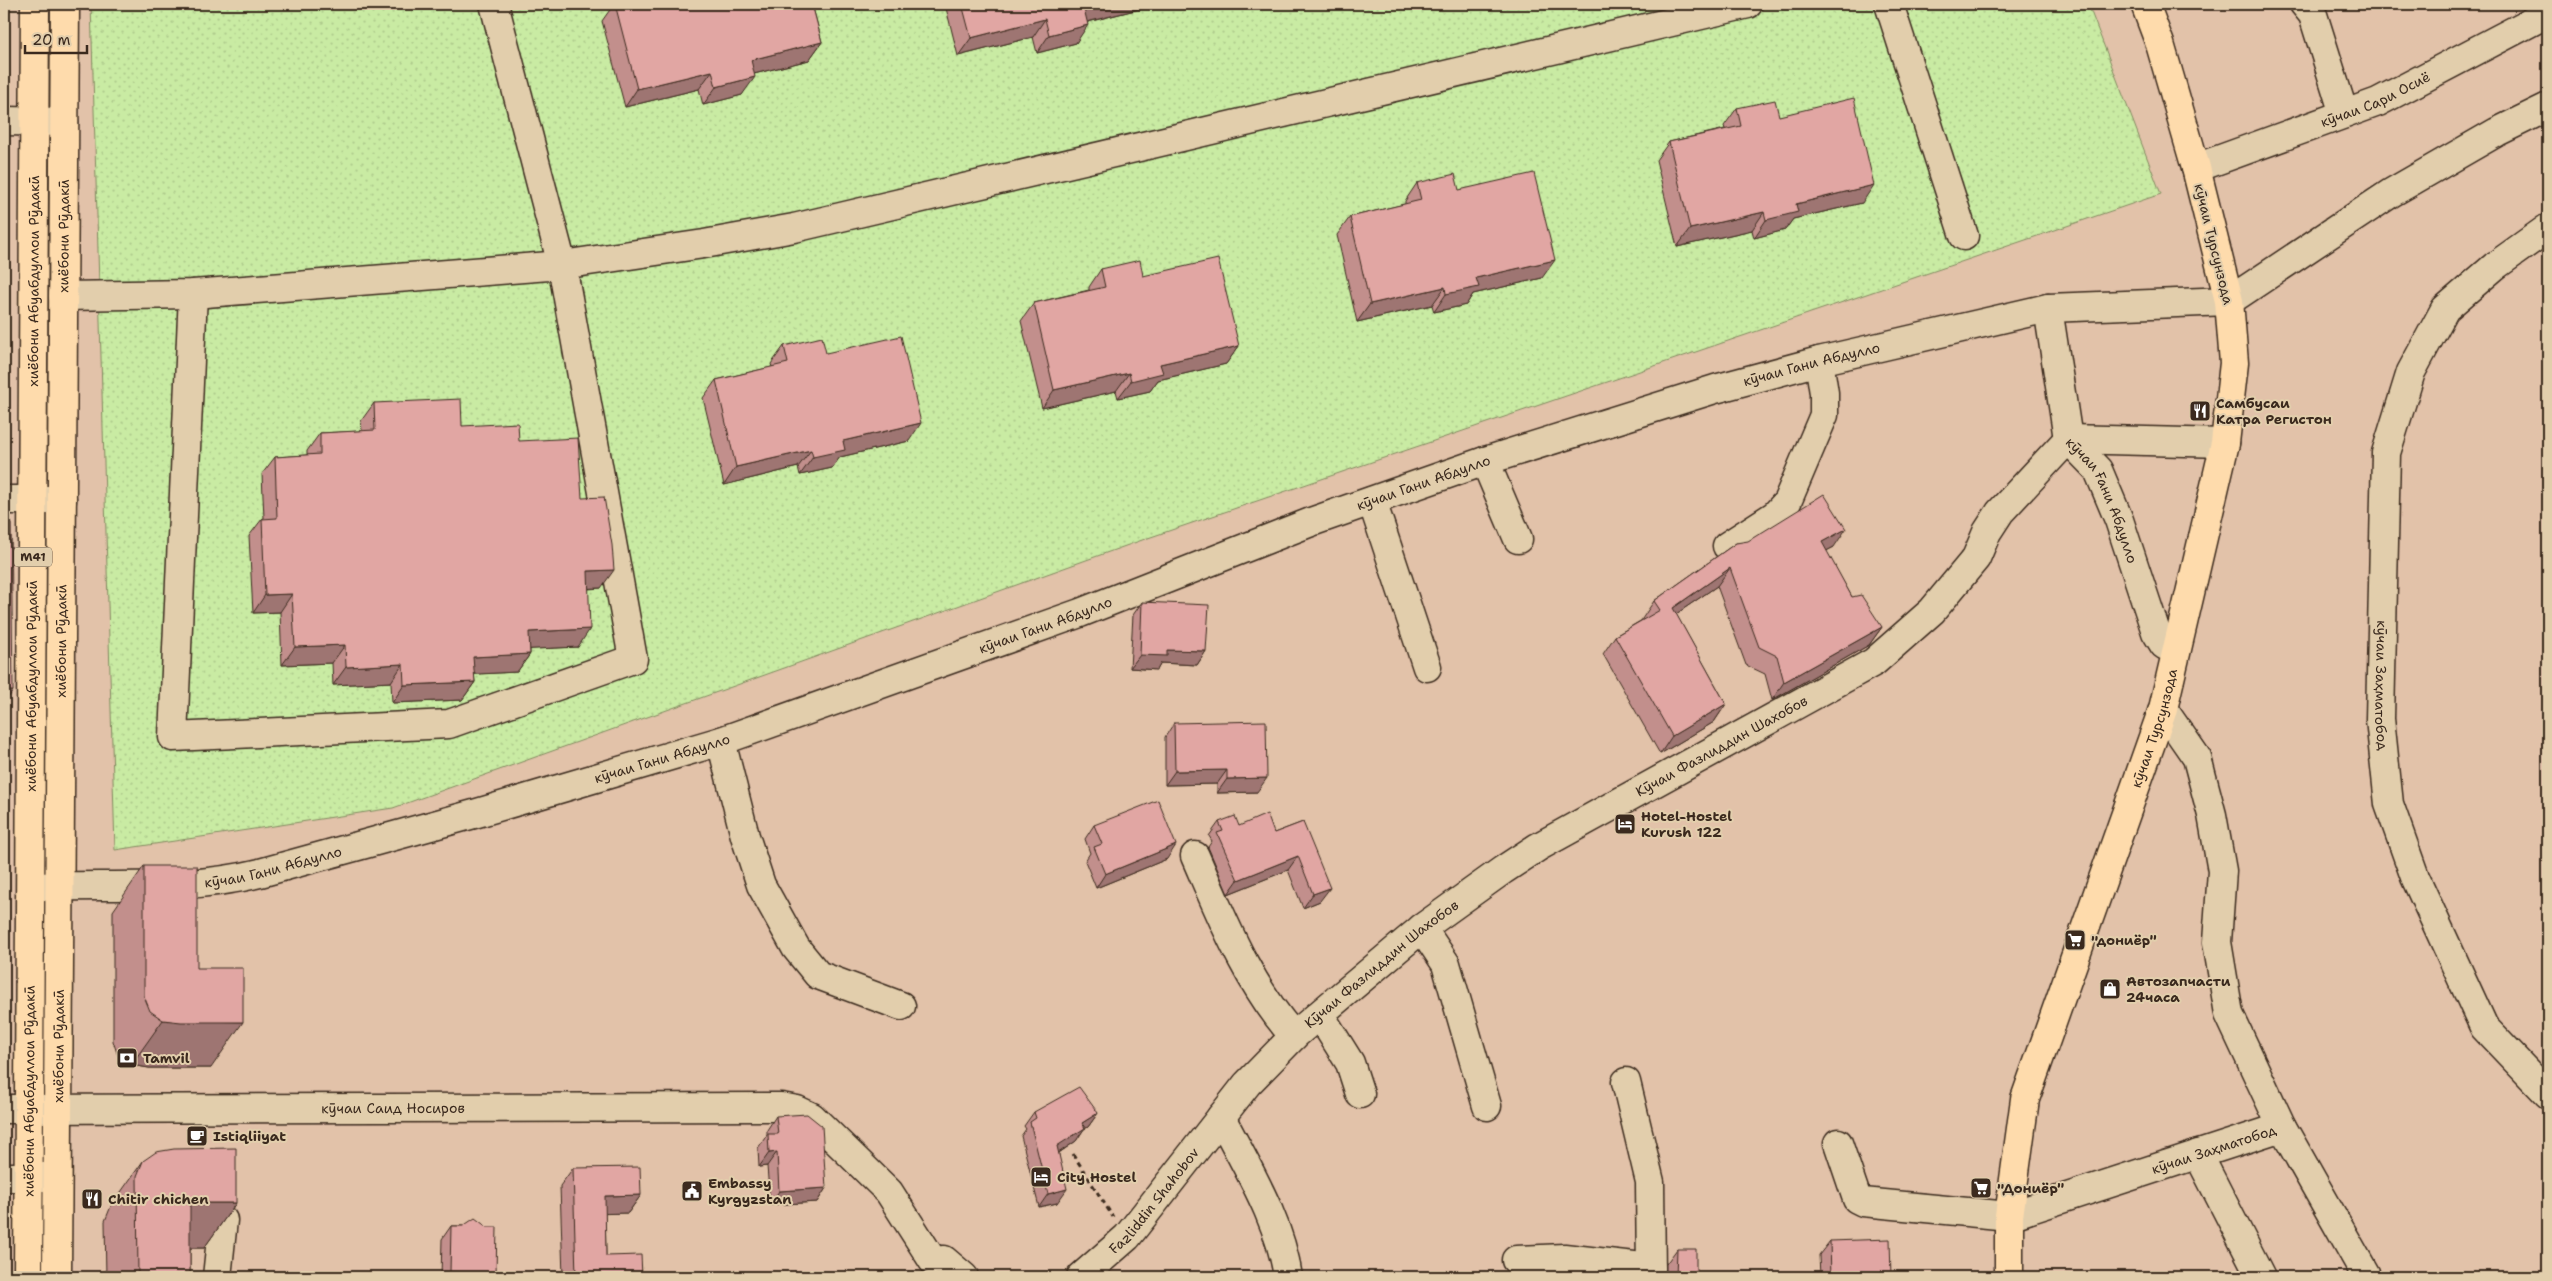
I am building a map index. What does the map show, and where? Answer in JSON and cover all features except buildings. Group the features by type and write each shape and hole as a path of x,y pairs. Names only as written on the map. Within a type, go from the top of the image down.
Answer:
{"main road":[{"name":"хиёбони Абуабдуллои Рӯдакӣ","path":"28,1277 16,1177 16,1110 31,887 36,4"},
{"name":"хиёбони Рӯдакӣ","path":"56,1277 65,4"},
{"name":"кӯчаи Турсунзода","path":"2009,1277 2010,1216 2025,1099 2163,709 2225,443 2234,363 2229,301 2196,168 2160,44 2145,4"}],"street":[{"path":"193,294 173,736 449,724 633,659 562,265 494,4"},
{"path":"63,296 193,294 562,265 704,244 794,228 1748,4"},
{"path":"1889,4 1964,236"},
{"path":"2304,4 2314,15 2344,114"},
{"name":"кӯчаи Сари Осиё","path":"2196,168 2378,102 2548,13"},
{"path":"2229,301 2391,193 2497,132 2548,107"},
{"path":"4,122 64,122"},
{"name":"кӯчаи Заҳматобод","path":"2548,228 2495,266 2446,309 2411,372 2386,454 2380,719 2389,804 2419,885 2484,1027 2548,1094"},
{"name":"кӯчаи Гани Абдулло","path":"31,887 193,883 246,877 474,814 721,741 1080,612 1372,501 1486,461 1715,389 1819,361 2048,308 2229,301"},
{"name":"кӯчаи Ғани Абдулло","path":"2048,308 2068,440 2098,470 2119,520 2156,632 2164,645 2176,651"},
{"path":"1727,546 1775,515 1787,502 1824,415 1824,393 1819,361"},
{"path":"2068,440 2225,443"},
{"name":"Кӯчаи Фазлиддин Шахобов","path":"1221,1117 1247,1084 1294,1036 1422,928 1503,870 1538,847 1874,662 1932,612 1976,558 1987,532 2000,512 2068,440"},
{"path":"1486,461 1518,539"},
{"path":"4,500 62,500"},
{"path":"1372,501 1428,667"},
{"path":"2163,709 2197,758 2212,815 2222,871 2217,942 2229,1014 2282,1127"},
{"path":"721,741 745,836 761,885 796,948 818,975 901,1006"},
{"path":"1196,856 1221,917 1250,972 1275,1015 1294,1036"},
{"path":"1422,928 1446,964 1487,1106"},
{"path":"1320,1015 1350,1063 1360,1094"},
{"path":"1516,1260 1564,1258 1651,1273 1650,1182 1626,1082"},
{"name":"кӯчаи Саид Носиров","path":"16,1110 782,1107 797,1110 812,1117 889,1192 933,1260 944,1260 964,1277"},
{"path":"1221,1117 1267,1208 1286,1260 1288,1277"},
{"name":"Fazliddin Shahobov","path":"1081,1277 1127,1237 1221,1117"},
{"name":"кӯчаи Заҳматобод","path":"2010,1216 2282,1127 2367,1277"},
{"path":"1838,1143 1857,1198 1864,1202 2010,1216"},
{"path":"2198,1154 2261,1277"},
{"path":"16,1177 57,1177"},
{"path":"217,1277 223,1220"}],"path":[{"path":"1073,1154 1127,1237"}],"green space":[{"path":"91,4 2088,4 2161,194 1145,539 393,808 115,850"}],"place":[{"name":"Самбусаи Катра Регистон","path":"2200,411"},
{"name":"Hotel-Hostel Kurush 122","path":"1625,824"},
{"name":"\"дониёр\"","path":"2075,940"},
{"name":"Автозапчасти 24часа","path":"2110,989"},
{"name":"Tamvil","path":"127,1058"},
{"name":"Istiqliiyat","path":"197,1136"},
{"name":"City Hostel","path":"1041,1177"},
{"name":"\"Дониёр\"","path":"1981,1188"},
{"name":"Embassy Kyrgyzstan","path":"692,1191"},
{"name":"Chitir chichen","path":"92,1199"}]}
